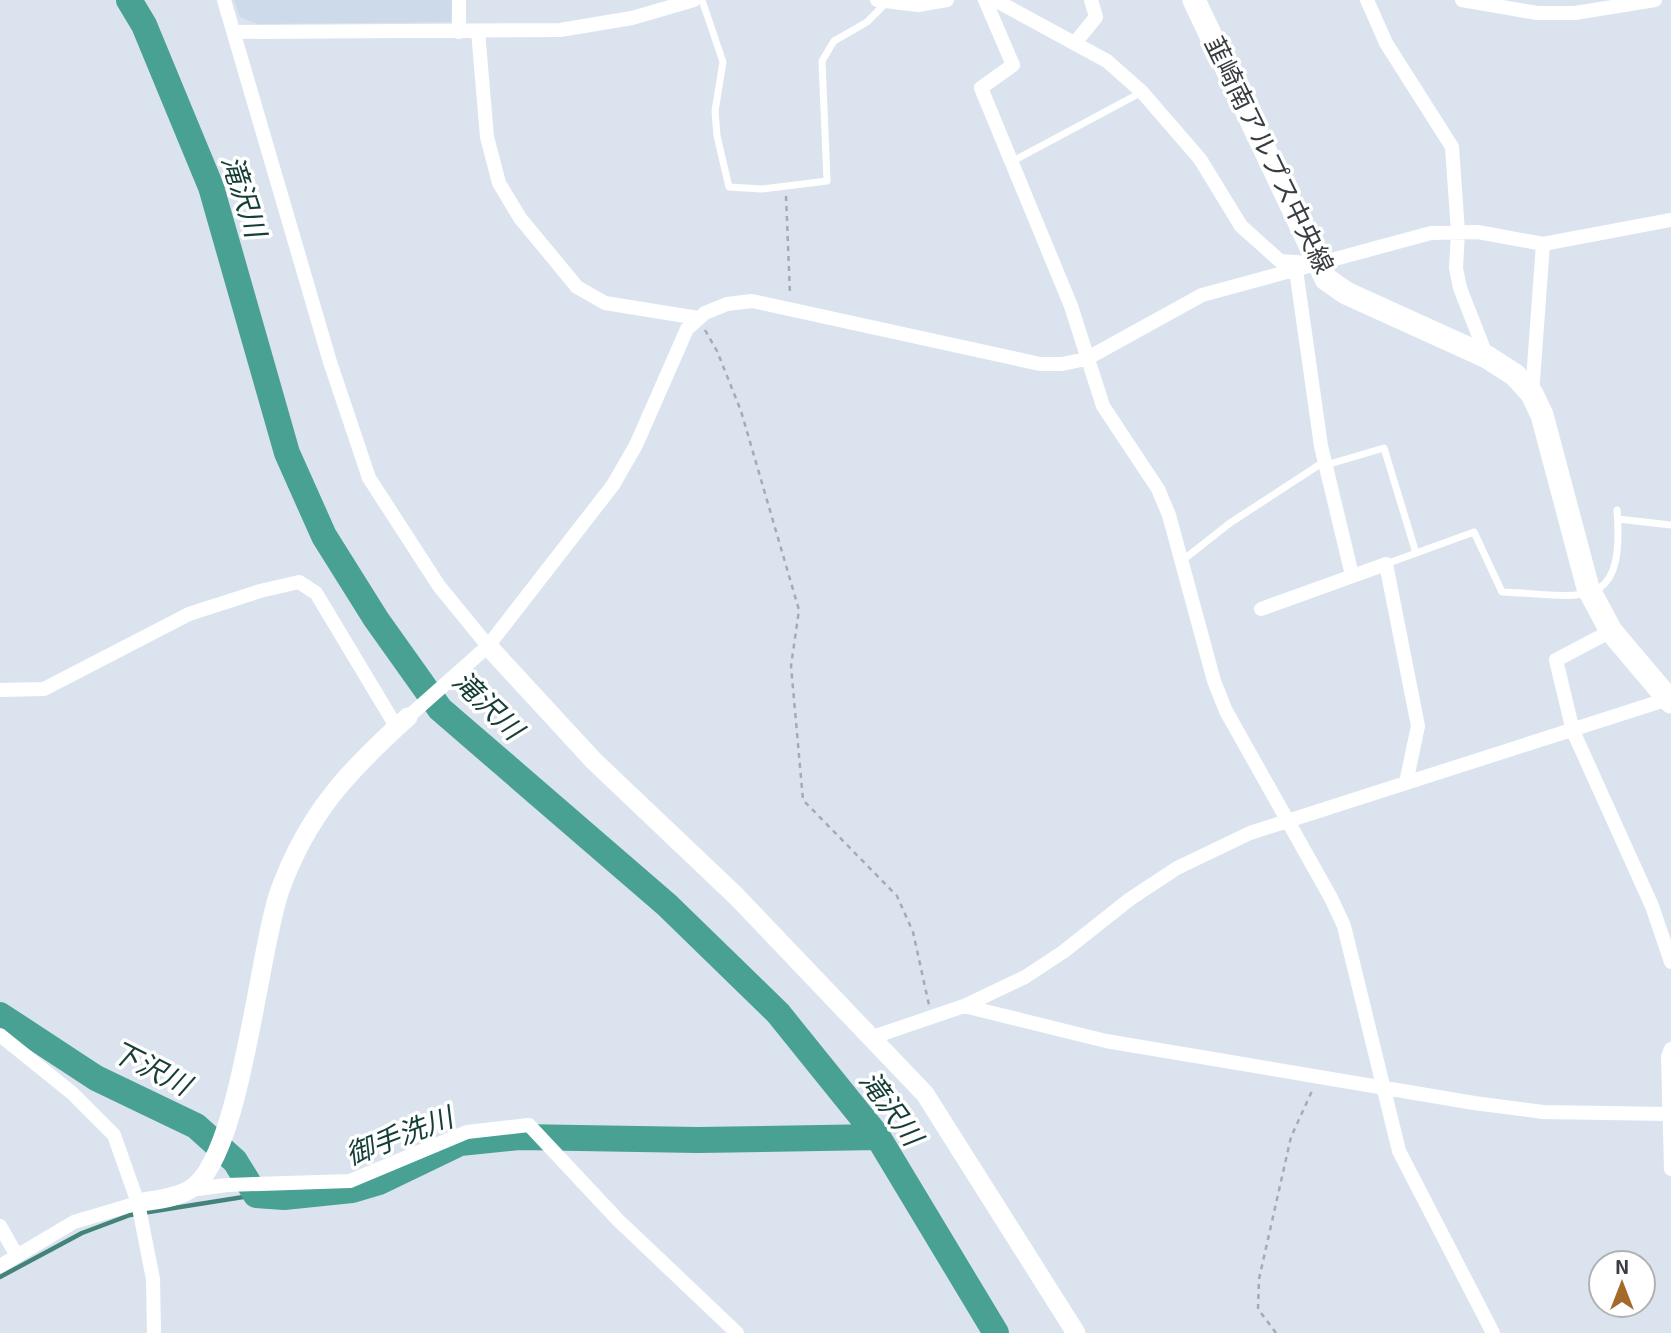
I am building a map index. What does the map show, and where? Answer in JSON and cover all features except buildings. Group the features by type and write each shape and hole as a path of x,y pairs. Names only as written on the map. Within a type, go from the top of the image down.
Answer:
{"main road":[{"name":"韮崎南アルプス中央線","path":"1194,0 1306,267 1346,293 1488,357 1515,375 1532,394 1542,415 1591,595 1611,631 1670,700"}],"street":[{"path":"224,0 330,362 369,478 439,586 488,646 593,760 736,896 925,1094 1076,1333"},
{"path":"458,0 459,32"},
{"path":"235,32 559,30 632,18 694,0"},
{"path":"881,2 918,5 947,0"},
{"path":"985,0 1013,65 981,88 1071,306 1102,407 1158,489 1183,560 1214,681 1226,711 1344,926 1399,1151 1493,1333"},
{"path":"995,0 1107,61 1142,92 1200,159 1241,226 1280,261 1306,267"},
{"path":"1075,43 1096,17 1091,0"},
{"path":"1367,0 1386,43 1452,147 1458,232 1456,268 1460,288 1488,357"},
{"path":"1462,0 1537,13 1575,13 1655,0"},
{"path":"478,31 487,137 499,183 520,218 577,287 605,303 698,318"},
{"path":"190,1190 212,1167 229,1127 280,891 307,827 354,768 488,646 613,485 636,445 687,329 698,318 727,304 752,300 1040,364 1062,364 1086,359 1202,295 1431,233 1478,232 1543,244 1671,220"},
{"path":"1532,394 1543,244"},
{"path":"1306,267 1312,399 1352,575"},
{"path":"1261,609 1387,564 1418,726 1406,783"},
{"path":"0,690 44,689 189,614 260,591 299,582 316,593 403,722"},
{"path":"1611,631 1556,660 1573,731 1652,906 1671,962"},
{"path":"873,1037 964,1006 1025,977 1063,952 1130,899 1177,868 1250,833 1670,700"},
{"path":"964,1006 1106,1041 1319,1075 1474,1104 1543,1112 1670,1114"},
{"path":"0,1035 72,1093 114,1135 138,1204 153,1279 154,1333"},
{"path":"1671,1049 1668,1058 1671,1169"},
{"path":"0,1266 74,1222 190,1190 227,1185 350,1181 467,1132 529,1125 554,1155 737,1333"},
{"path":"0,1226 17,1256"}],"lane":[{"path":"702,0 723,62 715,111 717,136 729,187 786,186 827,181 822,61 834,41 867,22 881,2"},
{"path":"1013,161 1142,92"},
{"path":"1183,560 1230,523 1325,463 1384,448 1416,553"},
{"path":"1387,564 1474,532 1502,592 1591,595 1606,584 1616,565 1618,514 1671,525"}],"path":[{"path":"786,186 791,307"},
{"path":"698,318 717,351 741,411 799,610 791,666 803,800 897,896 913,932 931,1017"},
{"path":"1276,1333 1258,1309 1259,1279 1291,1137 1319,1075"}],"shaded area":[{"path":"234,0 452,0 451,22 258,24 240,17"}],"waterway":[{"name":"滝沢川","path":"129,0 144,25 211,187 287,453 324,536 376,619 440,709 667,905 778,1013 878,1137 996,1333"},
{"name":"御手洗川","path":"0,1015 96,1078 196,1126 235,1161 256,1195 284,1197 352,1190 379,1182 460,1143 519,1137 698,1140 878,1137"},
{"name":"御手洗川","path":"0,1277 82,1233 130,1215 256,1195"}],"water label":[{"name":"下沢川","path":"151,1068"}]}
